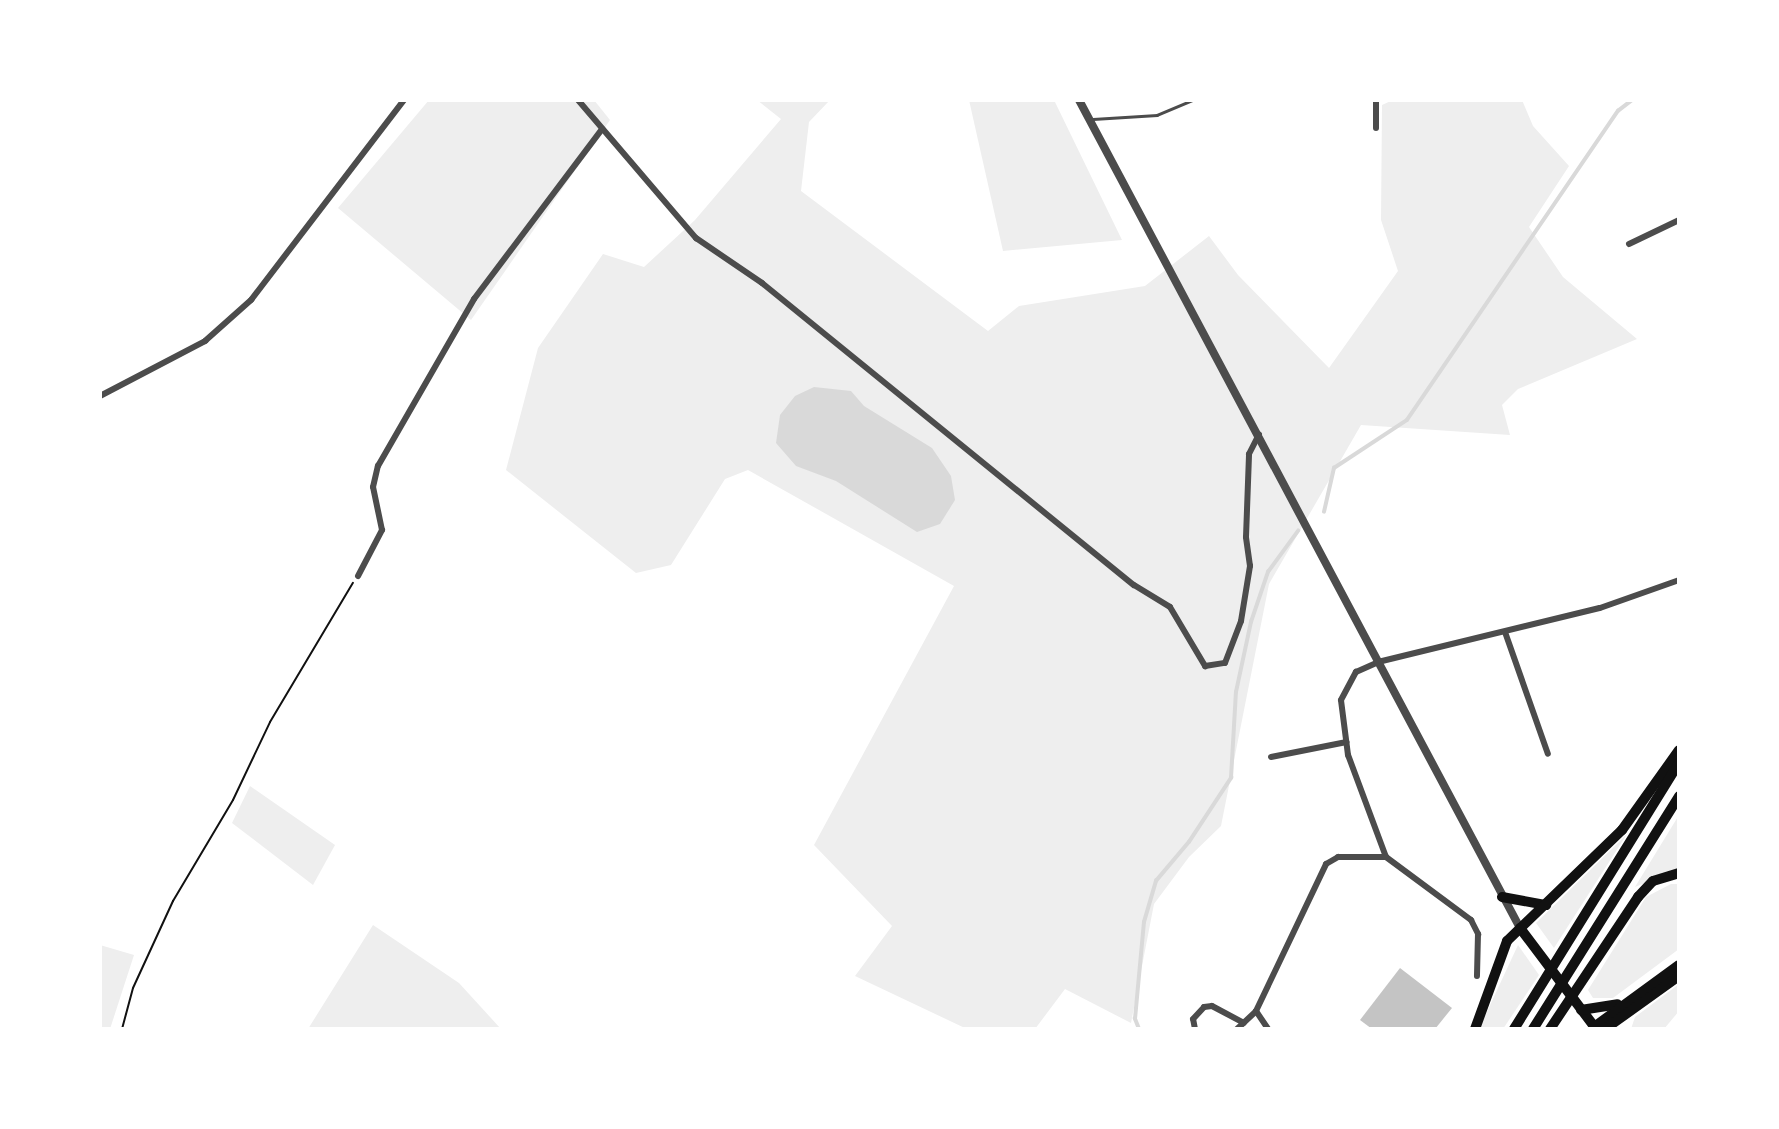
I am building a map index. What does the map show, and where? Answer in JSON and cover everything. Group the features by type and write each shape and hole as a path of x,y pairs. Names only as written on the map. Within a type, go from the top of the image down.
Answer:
{"highway":[{"path":"1475,1029 1507,941 1522,931 1622,830 1679,750"},
{"path":"1514,1029 1679,762"},
{"path":"1533,1029 1679,796"},
{"path":"1550,1029 1638,897 1653,881 1679,873"},
{"path":"1503,897 1546,905"},
{"path":"1598,1028 1628,1001 1679,965"},
{"path":"1598,1028 1624,1015 1679,976"},
{"path":"1579,1008 1609,1008 1628,1001"},
{"path":"1622,1029 1624,1015"}],"main road":[{"path":"1522,931 1579,1008 1598,1028"}],"street":[{"path":"100,396 205,341 251,300 404,100"},
{"path":"578,100 696,237 762,283 1134,585 1170,607 1205,666 1225,663 1241,621 1250,566 1246,537 1249,454 1260,433"},
{"path":"1079,100 1260,433 1378,662 1522,931"},
{"path":"1376,100 1376,128"},
{"path":"358,576 382,530 373,487 377,466 463,316 602,129"},
{"path":"1629,244 1679,220"},
{"path":"1386,858 1346,742 1342,700 1346,684 1356,672 1378,662 1600,608 1679,580"},
{"path":"1505,632 1548,754"},
{"path":"1271,757 1346,742"},
{"path":"1237,1029 1256,1011 1326,864 1357,855 1386,858 1471,920 1478,934 1477,976"},
{"path":"1195,1029 1193,1019 1204,1007 1212,1006 1244,1023"},
{"path":"1256,1011 1268,1029"}],"lane":[{"path":"1090,119 1157,115 1193,100"}],"path":[{"path":"122,1029 133,988 173,901 233,800 270,722 358,576"}],"shaded area":[{"path":"429,100 594,100 610,120 471,320 338,208"},
{"path":"757,100 830,100 809,122 801,191 988,331 1019,306 1145,286 1209,236 1238,275 1329,368 1398,271 1381,220 1382,105 1393,100 1522,100 1533,126 1569,166 1529,227 1563,277 1637,339 1518,389 1502,405 1510,435 1361,425 1269,584 1221,826 1189,857 1154,904 1131,1023 1065,989 1035,1029 967,1029 855,976 892,926 814,845 954,586 748,470 725,479 671,565 636,573 506,470 538,348 603,254 644,267 695,220 781,119"},
{"path":"969,100 1054,100 1122,240 1003,251"},
{"path":"814,387 851,391 864,406 932,448 951,476 955,500 940,524 917,532 836,481 796,466 776,443 780,415 795,396"},
{"path":"250,786 335,845 313,885 232,823"},
{"path":"1679,815 1679,869 1635,887"},
{"path":"1627,834 1554,948 1536,923"},
{"path":"1671,884 1679,884 1679,949 1613,998 1593,998 1588,990 1646,897"},
{"path":"373,925 459,983 501,1029 308,1029"},
{"path":"100,945 134,955 110,1029 100,1028"},
{"path":"1518,945 1539,975 1503,1029 1479,1029"},
{"path":"1679,984 1679,1011 1664,1029 1631,1029 1635,1017"}],"building":[{"path":"1400,968 1452,1008 1435,1029 1372,1029 1360,1020"}],"waterway":[{"path":"1324,512 1334,468 1407,420 1618,111 1632,100"},
{"path":"1139,1029 1135,1019 1144,922 1156,881 1189,842 1231,778 1236,692 1251,622 1268,572 1298,531"}]}
